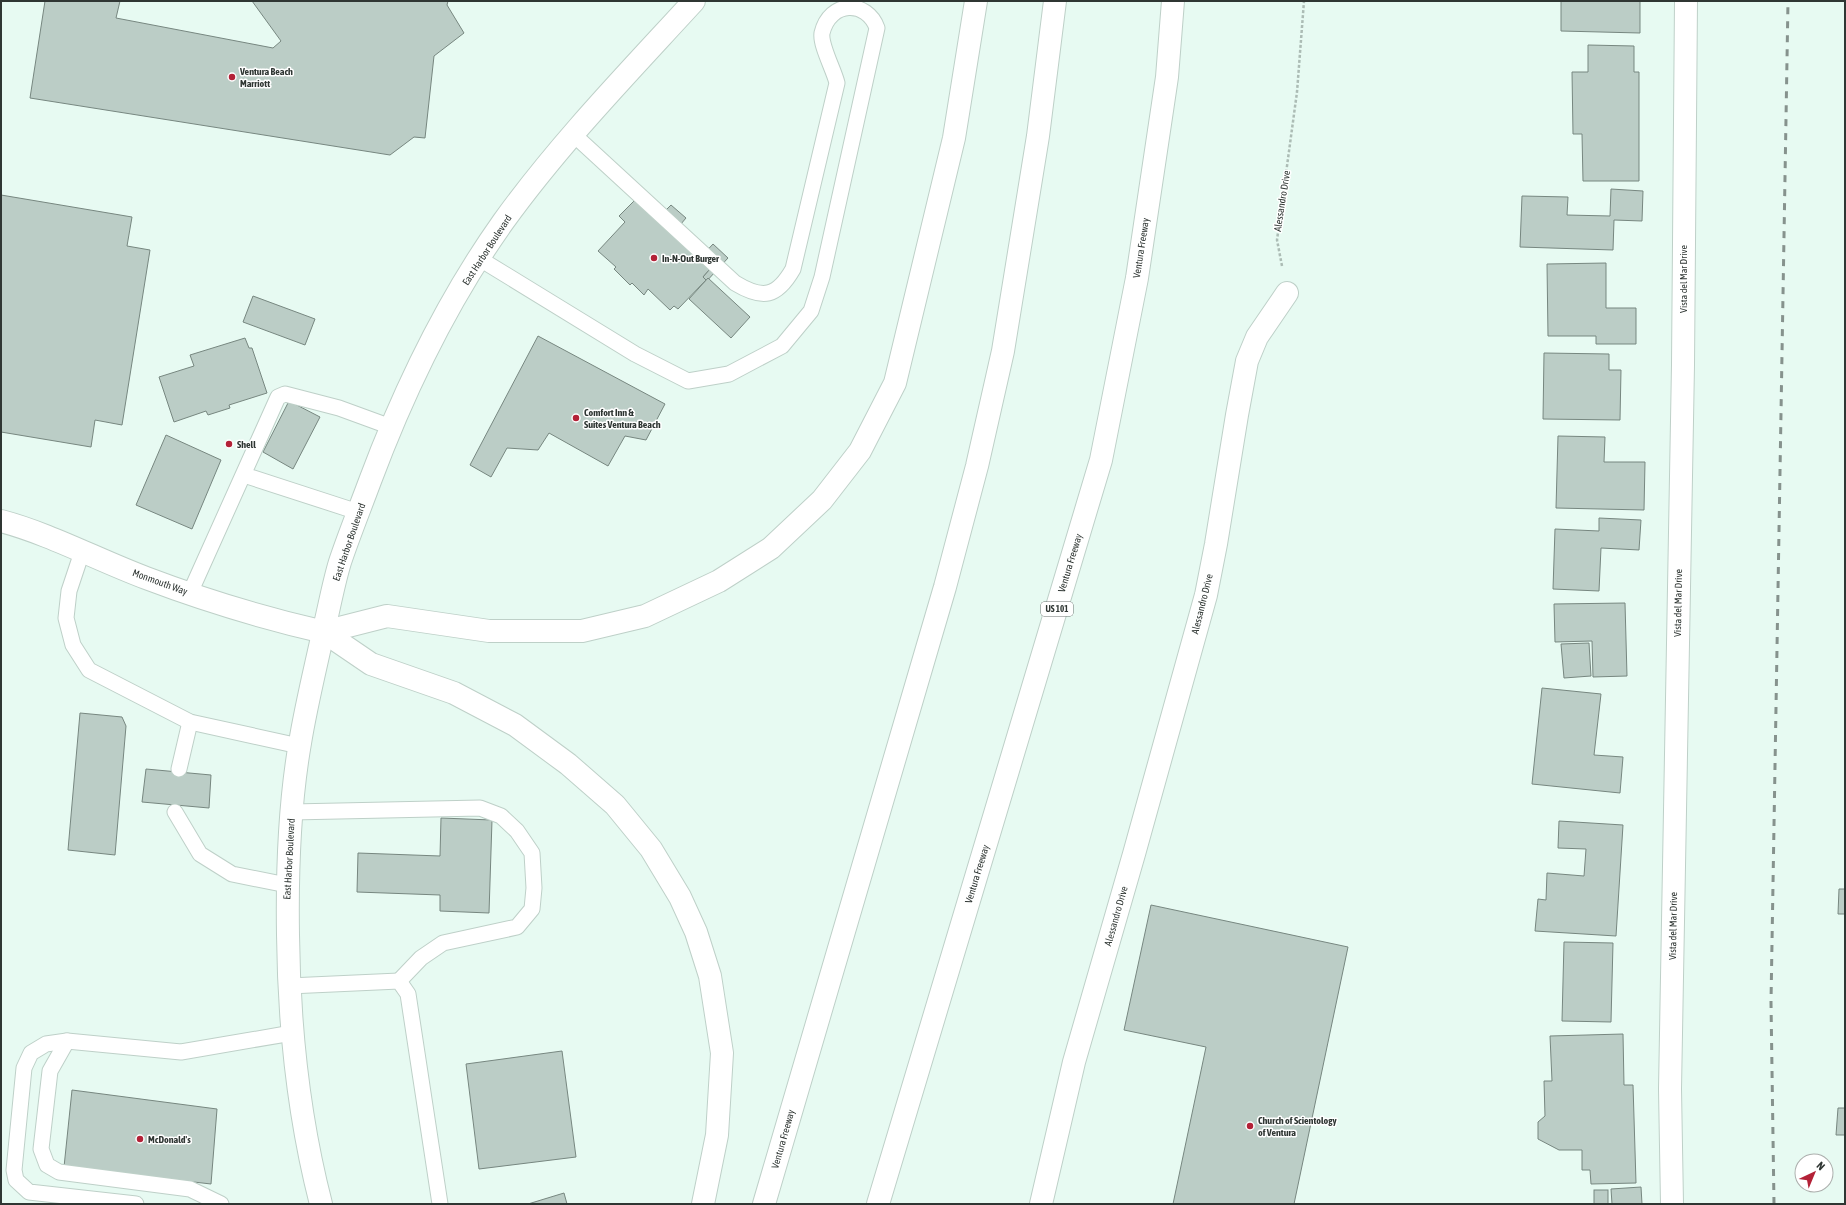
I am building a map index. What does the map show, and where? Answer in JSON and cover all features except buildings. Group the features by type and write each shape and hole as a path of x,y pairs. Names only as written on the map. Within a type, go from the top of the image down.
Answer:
{"main road":[{"name":"East Harbor Boulevard","path":"321,1204 299,1100 289,986 287,885 292,812 299,746 309,690 340,564 358,512 391,427 412,380 458,294 480,259 503,223 572,134 694,1"},
{"path":"324,632 387,616 489,630 582,631 645,616 719,581 771,548 822,500 860,451 895,383 954,138 976,1"},
{"name":"Ventura Freeway","path":"764,1204 942,595 977,466 1002,351 1038,136 1056,1"},
{"name":"Ventura Freeway","path":"878,1204 1101,460 1137,278 1167,77 1174,1"},
{"name":"Vista del Mar Drive","path":"1672,1204 1670,1089 1683,365 1686,1"},
{"name":"Alessandro Drive","path":"1041,1204 1074,1062 1206,595 1247,362 1257,337 1287,293"},
{"name":"Monmouth Way","path":"1,521 146,578 259,616 324,632"},
{"path":"324,632 371,664 454,692 515,726 568,764 615,805 651,849 680,897 696,932 710,976 722,1053 717,1135 704,1204"}],"lane":[{"path":"480,259 634,354 688,382 729,374 782,346 811,310 822,277 877,28 874,16 859,2 845,2 833,10 826,23 822,35 825,52 833,68 837,83 793,269 784,284 771,292 760,294 746,290 735,284 572,134"},
{"path":"190,593 278,397 285,394 339,408 391,427"},
{"path":"244,475 358,512"},
{"path":"82,552 69,591 66,618 73,645 89,670 190,722 299,746"},
{"path":"179,769 190,722"},
{"path":"289,986 399,981 421,958 443,943 517,927 532,909 534,888 532,853 517,831 501,816 480,808 292,812"},
{"path":"175,812 200,854 232,874 287,885"},
{"path":"399,981 408,994 413,1020 440,1204"},
{"path":"136,1204 29,1192 16,1180 14,1170 24,1068 31,1054 46,1044 67,1042 181,1052 292,1033"},
{"path":"67,1042 50,1071 40,1149 47,1164 59,1172 190,1189 221,1204"}],"path":[{"name":"Alessandro Drive","path":"1287,293 1277,240 1297,92 1304,1"}],"railway":[{"path":"1774,1204 1771,1002 1788,1"}],"place":[{"name":"Ventura Beach Marriott","path":"232,77"},
{"name":"In-N-Out Burger","path":"654,258"},
{"name":"Comfort Inn & Suites Ventura Beach","path":"576,418"},
{"name":"Shell","path":"229,444"},
{"name":"Church of Scientology of Ventura","path":"1250,1126"},
{"name":"McDonald's","path":"140,1139"}]}
